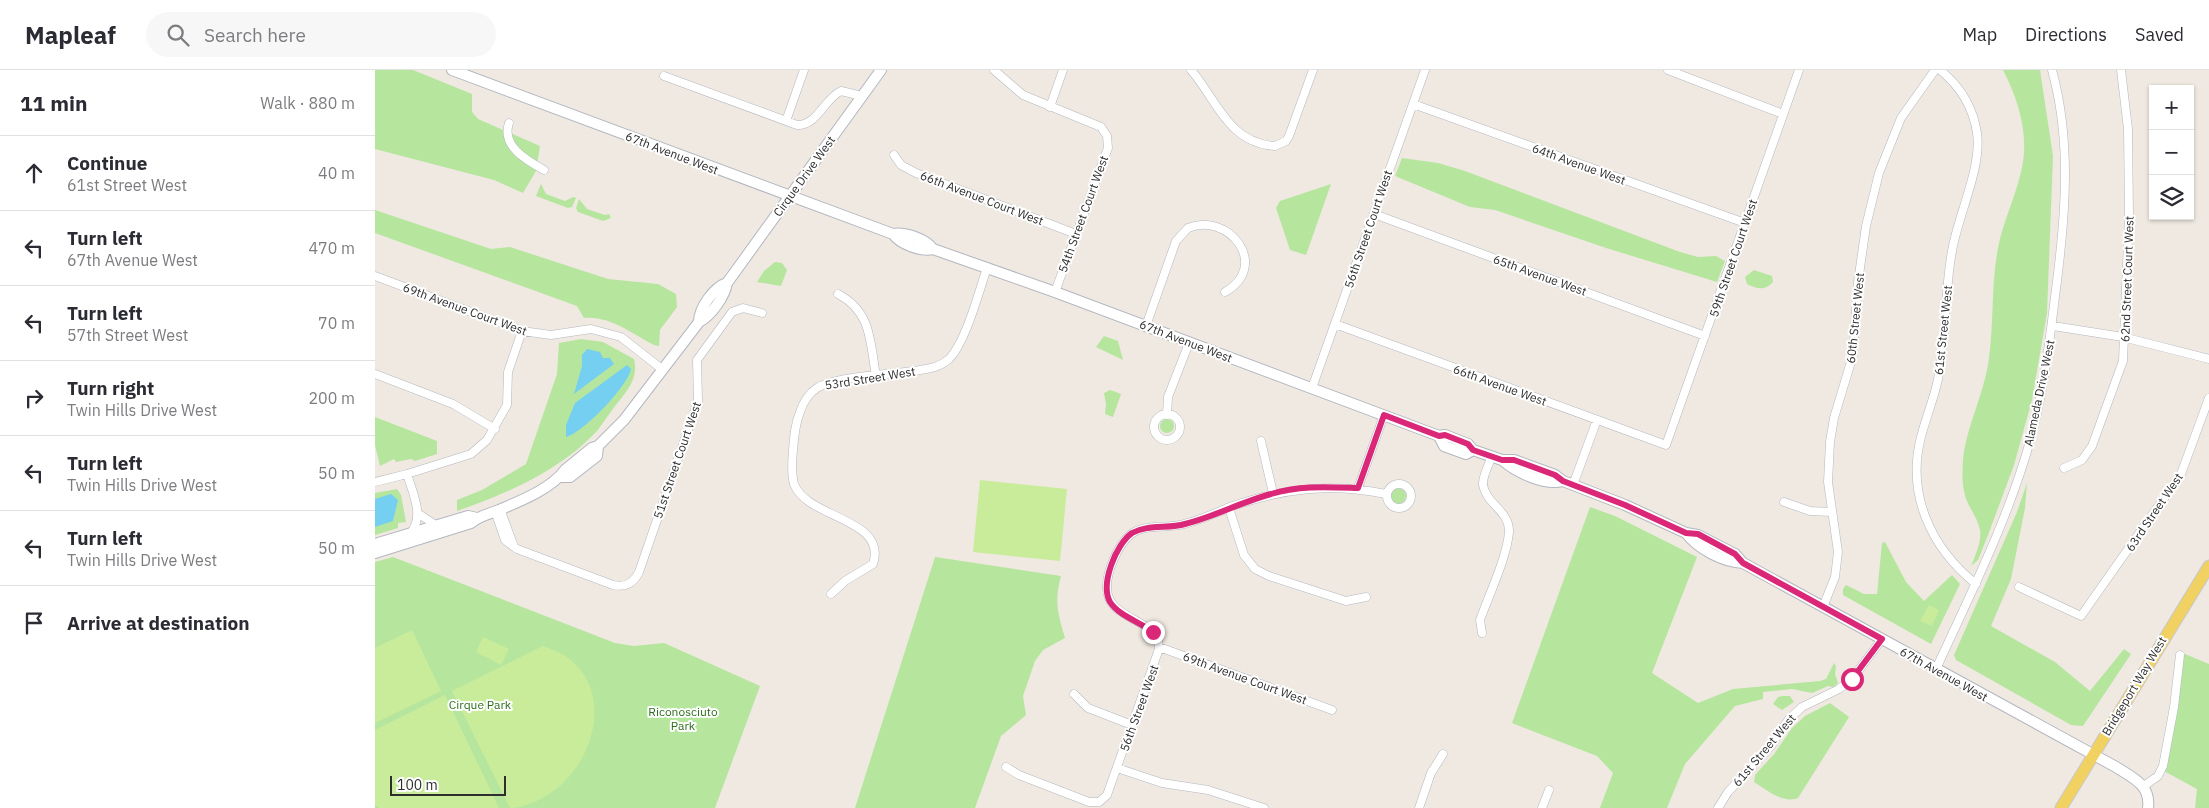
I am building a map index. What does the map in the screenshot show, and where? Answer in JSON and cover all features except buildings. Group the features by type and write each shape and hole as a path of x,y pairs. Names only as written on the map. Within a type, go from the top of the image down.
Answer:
{"main road":[{"name":"Bridgeport Way West","path":"2061,808 2209,566"}],"street":[{"name":"67th Avenue West","path":"452,70 789,197 893,234 901,233 922,240 929,243 933,249 1055,292 1439,436 1445,435 1468,444 1473,450 1497,458 1513,469 1553,484 1563,481 1625,505 1686,533 1703,537 1735,554 1743,563 2093,754 2144,786"},
{"path":"786,121 804,70"},
{"name":"Cirque Drive West","path":"375,553 471,524 477,518 535,492 560,477 565,470 592,448 598,446 629,415 663,370 699,322 699,314 719,286 727,283 881,70"},
{"path":"994,70 1016,90 1050,107 1063,70"},
{"path":"1191,70 1204,86 1217,110 1234,129 1262,144 1279,145 1289,136 1313,70"},
{"name":"56th Street Court West","path":"1312,388 1425,70"},
{"name":"59th Street Court West","path":"1666,445 1799,70"},
{"name":"60th Street West","path":"1823,607 1832,587 1838,564 1837,539 1831,512 1828,482 1829,442 1834,418 1853,355 1862,252 1872,200 1879,173 1901,118 1935,70"},
{"name":"61st Street West","path":"1940,70 1957,86 1971,111 1977,134 1977,150 1975,166 1962,206 1952,252 1943,355 1938,382 1921,437 1917,482 1922,510 1935,539 1950,561 1976,584"},
{"name":"Alameda Drive West","path":"1936,669 1976,584 2018,481 2030,441 2047,364 2063,231 2066,168 2063,127 2052,70"},
{"name":"62nd Street Court West","path":"2064,468 2082,460 2093,446 2123,360 2129,179 2128,129 2121,70"},
{"path":"1674,71 1783,114"},
{"path":"664,76 797,125 808,124 830,98 841,91 862,96"},
{"name":"64th Avenue West","path":"1413,104 1745,223"},
{"name":"54th Street Court West","path":"1050,107 1097,124 1107,136 1108,148 1055,292"},
{"path":"509,123 506,133 508,140 524,157 544,170"},
{"name":"66th Avenue Court West","path":"894,155 901,165 916,173 1076,234"},
{"name":"65th Avenue West","path":"1374,214 1705,336"},
{"path":"1146,326 1176,241 1188,228 1201,224 1208,225 1233,235 1242,245 1245,258 1240,277 1225,292"},
{"name":"53rd Street West","path":"831,594 845,581 873,564 874,550 861,530 851,522 818,509 797,490 792,473 797,419 807,397 819,386 934,368 951,357 962,336 987,268"},
{"name":"69th Avenue Court West","path":"375,276 522,331 551,335 591,329 613,333 621,337 663,370"},
{"path":"838,294 854,304 863,314 869,336 875,376"},
{"name":"51st Street Court West","path":"498,510 504,539 523,552 613,585 629,584 639,572 697,406 699,391 695,369 697,360 732,312 743,308 762,313"},
{"name":"66th Avenue West","path":"1335,324 1666,445"},
{"path":"2053,326 2123,337 2209,359"},
{"path":"375,482 471,454 485,443 507,405 508,372 522,331"},
{"path":"1167,415 1169,397 1189,343"},
{"path":"375,374 453,404 495,428"},
{"name":"63rd Street West","path":"2019,588 2081,616 2181,474 2209,398"},
{"path":"1358,488 1384,415"},
{"path":"1573,485 1597,420"},
{"path":"1261,441 1273,493"},
{"path":"1482,632 1481,620 1505,548 1509,530 1506,518 1487,496 1483,484 1497,458"},
{"path":"407,474 419,514 411,534"},
{"path":"1159,647 1153,632 1116,608 1109,599 1107,584 1120,548 1128,537 1138,530 1185,524 1273,493 1313,487 1358,488 1386,494"},
{"path":"1784,502 1810,511 1831,512"},
{"path":"1229,508 1244,555 1255,569 1269,576 1346,601 1366,597"},
{"path":"419,514 437,526"},
{"name":"Cirque Drive West","path":"375,544 467,516 477,518"},
{"name":"61st Street West","path":"1718,808 1728,792 1771,746 1789,719 1802,707 1839,689 1850,681 1882,639"},
{"name":"69th Avenue Court West","path":"1159,647 1331,710"},
{"name":"56th Street West","path":"1006,767 1019,775 1087,801 1101,801 1107,793 1117,768 1159,647"},
{"path":"2148,808 2148,797 2144,786 2158,776 2163,766 2174,707 2180,655"},
{"path":"1074,694 1088,708 1132,724"},
{"path":"1419,808 1431,773 1443,754"},
{"name":"56th Street West","path":"1117,768 1162,783 1198,787 1264,808"},
{"path":"1542,808 1549,790"}],"green space":[{"path":"375,70 413,70 472,94 472,112 478,119 540,146 536,171 523,193 494,180 375,149"},
{"path":"2003,70 2040,70 2053,156 2047,313 2032,400 2014,465 1978,560 1971,566 1978,548 1980,530 1966,499 1962,471 1963,461 1967,437 1987,371 1998,248 2021,172 2024,146 2018,107"},
{"path":"1402,158 1438,163 1465,171 1680,252 1698,257 1716,256 1725,261 1717,282 1606,248 1495,210 1470,207 1395,176"},
{"path":"541,184 546,194 565,201 573,197 576,198 572,207 568,208 536,196"},
{"path":"1331,184 1306,255 1290,250 1276,208 1280,201"},
{"path":"579,199 587,209 605,215 609,214 611,218 603,221 578,212 576,208"},
{"path":"375,210 491,249 510,247 608,279 658,284 676,294 677,307 660,330 659,346 654,345 612,322 603,319 584,318 577,306 375,233"},
{"path":"775,262 782,263 787,270 781,286 757,282 764,271"},
{"path":"1754,270 1772,276 1773,282 1767,287 1761,288 1747,284 1745,277"},
{"path":"1104,336 1118,341 1123,360 1096,347"},
{"path":"581,339 603,342 634,359 635,372 631,384 624,395 597,431 567,458 532,479 494,497 457,511 457,500 482,490 526,464 557,374 559,343"},
{"path":"1110,390 1121,394 1113,417 1105,414 1104,393"},
{"path":"375,417 437,441 437,454 415,461 411,459 396,462 394,459 380,466 375,445"},
{"path":"1164,419 1170,419 1174,426 1170,433 1164,433 1160,429 1160,423"},
{"path":"980,480 1067,489 1060,561 973,552"},
{"path":"2027,483 2025,508 2011,579 1991,626 2055,662 2090,691 2124,649 2131,654 2083,726 2071,725 1956,660 1954,655 2017,512"},
{"path":"1398,488 1404,490 1406,496 1404,502 1398,504 1392,502 1390,496 1392,490"},
{"path":"397,489 401,495 406,522 398,523 398,528 375,535 375,493"},
{"path":"1590,507 1615,516 1697,557 1652,673 1698,703 1733,689 1820,681 1826,679 1834,663 1836,666 1835,674 1838,683 1833,687 1828,686 1812,693 1792,689 1763,692 1763,699 1735,706 1685,764 1667,808 1600,808 1613,773 1597,756 1512,723"},
{"path":"1885,542 1906,582 1924,601 1952,575 1960,584 1931,644 1843,595 1843,589 1846,585 1864,594 1877,594 1882,543"},
{"name":"Cirque Park","path":"393,557 615,643 634,646 664,643 760,686 715,808 375,808 375,562"},
{"path":"935,557 1061,576 1057,601 1060,622 1065,638 1043,650 1035,661 1023,696 1026,715 1001,736 975,808 855,808"},
{"path":"1929,605 1939,610 1932,626 1920,621"},
{"path":"412,630 441,691 375,723 375,648"},
{"path":"483,637 509,649 501,665 476,652"},
{"path":"543,646 567,657 582,672 591,691 594,710 592,730 586,750 576,768 562,784 546,796 533,802 520,807 510,808 452,691"},
{"path":"2185,654 2209,664 2209,808 2195,808 2197,789 2162,770 2180,655"},
{"path":"445,695 499,808 380,808 375,805 375,730"},
{"path":"1790,696 1794,702 1782,710 1773,704 1778,697"},
{"path":"1830,703 1849,717 1798,798 1781,798 1754,782 1755,775 1774,754 1792,728 1805,716"}],"water":[{"path":"587,349 600,352 603,358 610,358 614,364 574,394 582,366 582,355"},
{"path":"627,365 631,369 628,377 614,397 583,427 566,437 566,425 575,403"},
{"path":"391,494 398,500 393,521 375,527 375,499"}],"route":[{"path":"1153,632 1121,613 1111,603 1108,596 1109,577 1120,548 1131,534 1153,527 1170,527 1185,524 1273,493 1313,487 1358,488 1384,415 1439,436 1445,435 1468,444 1473,450 1502,460 1514,460 1555,475 1563,481 1625,505 1686,533 1698,534 1735,554 1743,563 1882,639 1852,679"}],"park label":[{"name":"Riconosciuto Park","path":"683,718"}]}
